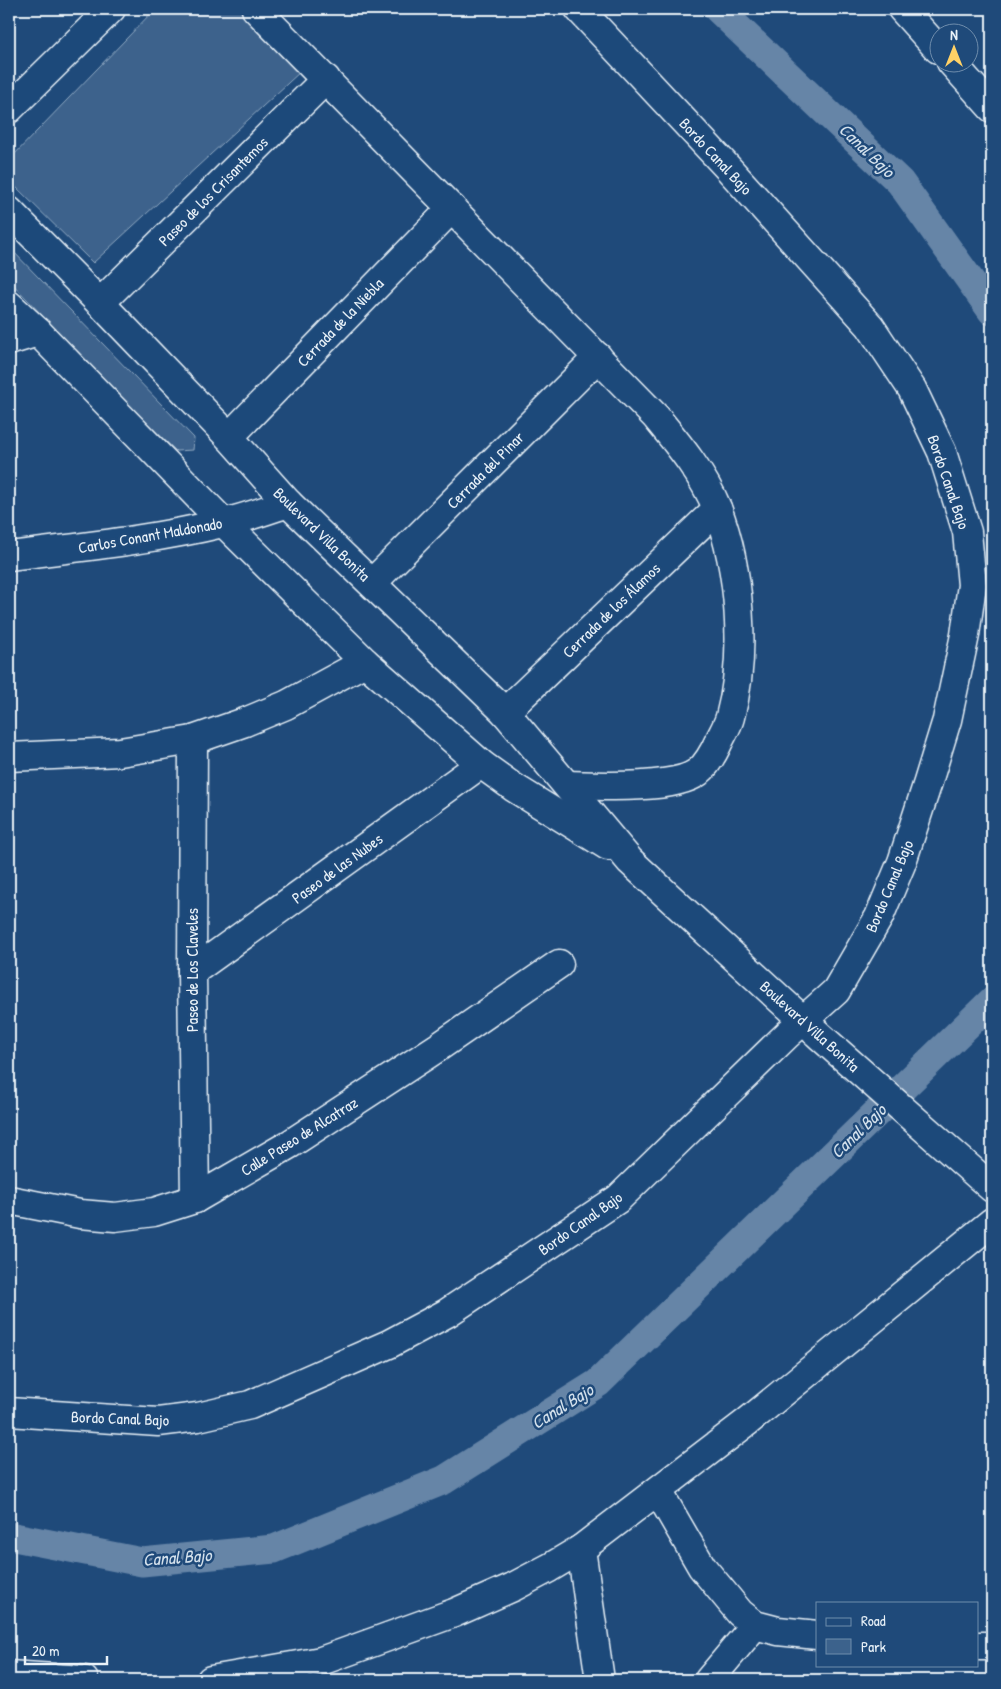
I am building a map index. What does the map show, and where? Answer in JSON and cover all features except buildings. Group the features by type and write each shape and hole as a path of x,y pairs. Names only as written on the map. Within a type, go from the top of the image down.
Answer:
{"street":[{"path":"9,110 111,9"},
{"path":"256,9 656,417 703,480 717,508 733,564 740,638 736,687 730,719 711,758 697,772 678,781 619,786 568,786"},
{"name":"Bordo Canal Bajo","path":"9,1412 158,1422 198,1417 250,1405 389,1344 447,1313 618,1199 812,1028 879,917 905,853 947,720 965,635 972,584 966,532 942,452 912,389 870,326 728,168 579,9"},
{"path":"902,9 928,38"},
{"path":"960,72 992,108"},
{"name":"Paseo de los Crisantemos","path":"100,303 326,79"},
{"name":"Cerrada de la Niebla","path":"229,437 452,208"},
{"name":"Boulevard Villa Bonita","path":"9,211 229,437 288,504 505,712 630,861 812,1028 992,1188"},
{"name":"Boulevard Villa Bonita","path":"9,305 38,332 224,523 365,662 481,764 513,787 630,861"},
{"path":"9,340 38,332"},
{"name":"Cerrada del Pinar","path":"372,583 598,358"},
{"name":"Carlos Conant Maldonado","path":"9,556 178,533 224,523 288,504"},
{"name":"Cerrada de los Álamos","path":"505,712 717,508"},
{"path":"9,757 120,752 193,740 286,705 365,662"},
{"name":"Paseo de Los Claveles","path":"193,740 192,972 195,1199"},
{"name":"Paseo de las Nubes","path":"192,972 481,764"},
{"name":"Calle Paseo de Alcatraz","path":"9,1200 80,1214 116,1217 154,1212 195,1199 290,1144 437,1048 558,964"},
{"path":"211,1680 321,1661 454,1613 513,1587 549,1568 581,1549 747,1422 992,1222"},
{"path":"658,1491 702,1567 740,1613 755,1625 778,1631 816,1636"},
{"path":"581,1549 600,1680"},
{"path":"709,1680 755,1625"},
{"path":"978,1646 992,1646"},
{"path":"9,1675 84,1680"}],"green space":[{"path":"155,9 240,9 301,71 93,263 9,180 9,160"},
{"path":"9,247 194,438 193,450 176,451 105,382 9,280"}],"waterway":[{"name":"Canal Bajo","path":"718,9 900,182 992,311"},
{"name":"Canal Bajo","path":"9,1536 142,1562 274,1549 444,1480 598,1383 992,1001"}]}
